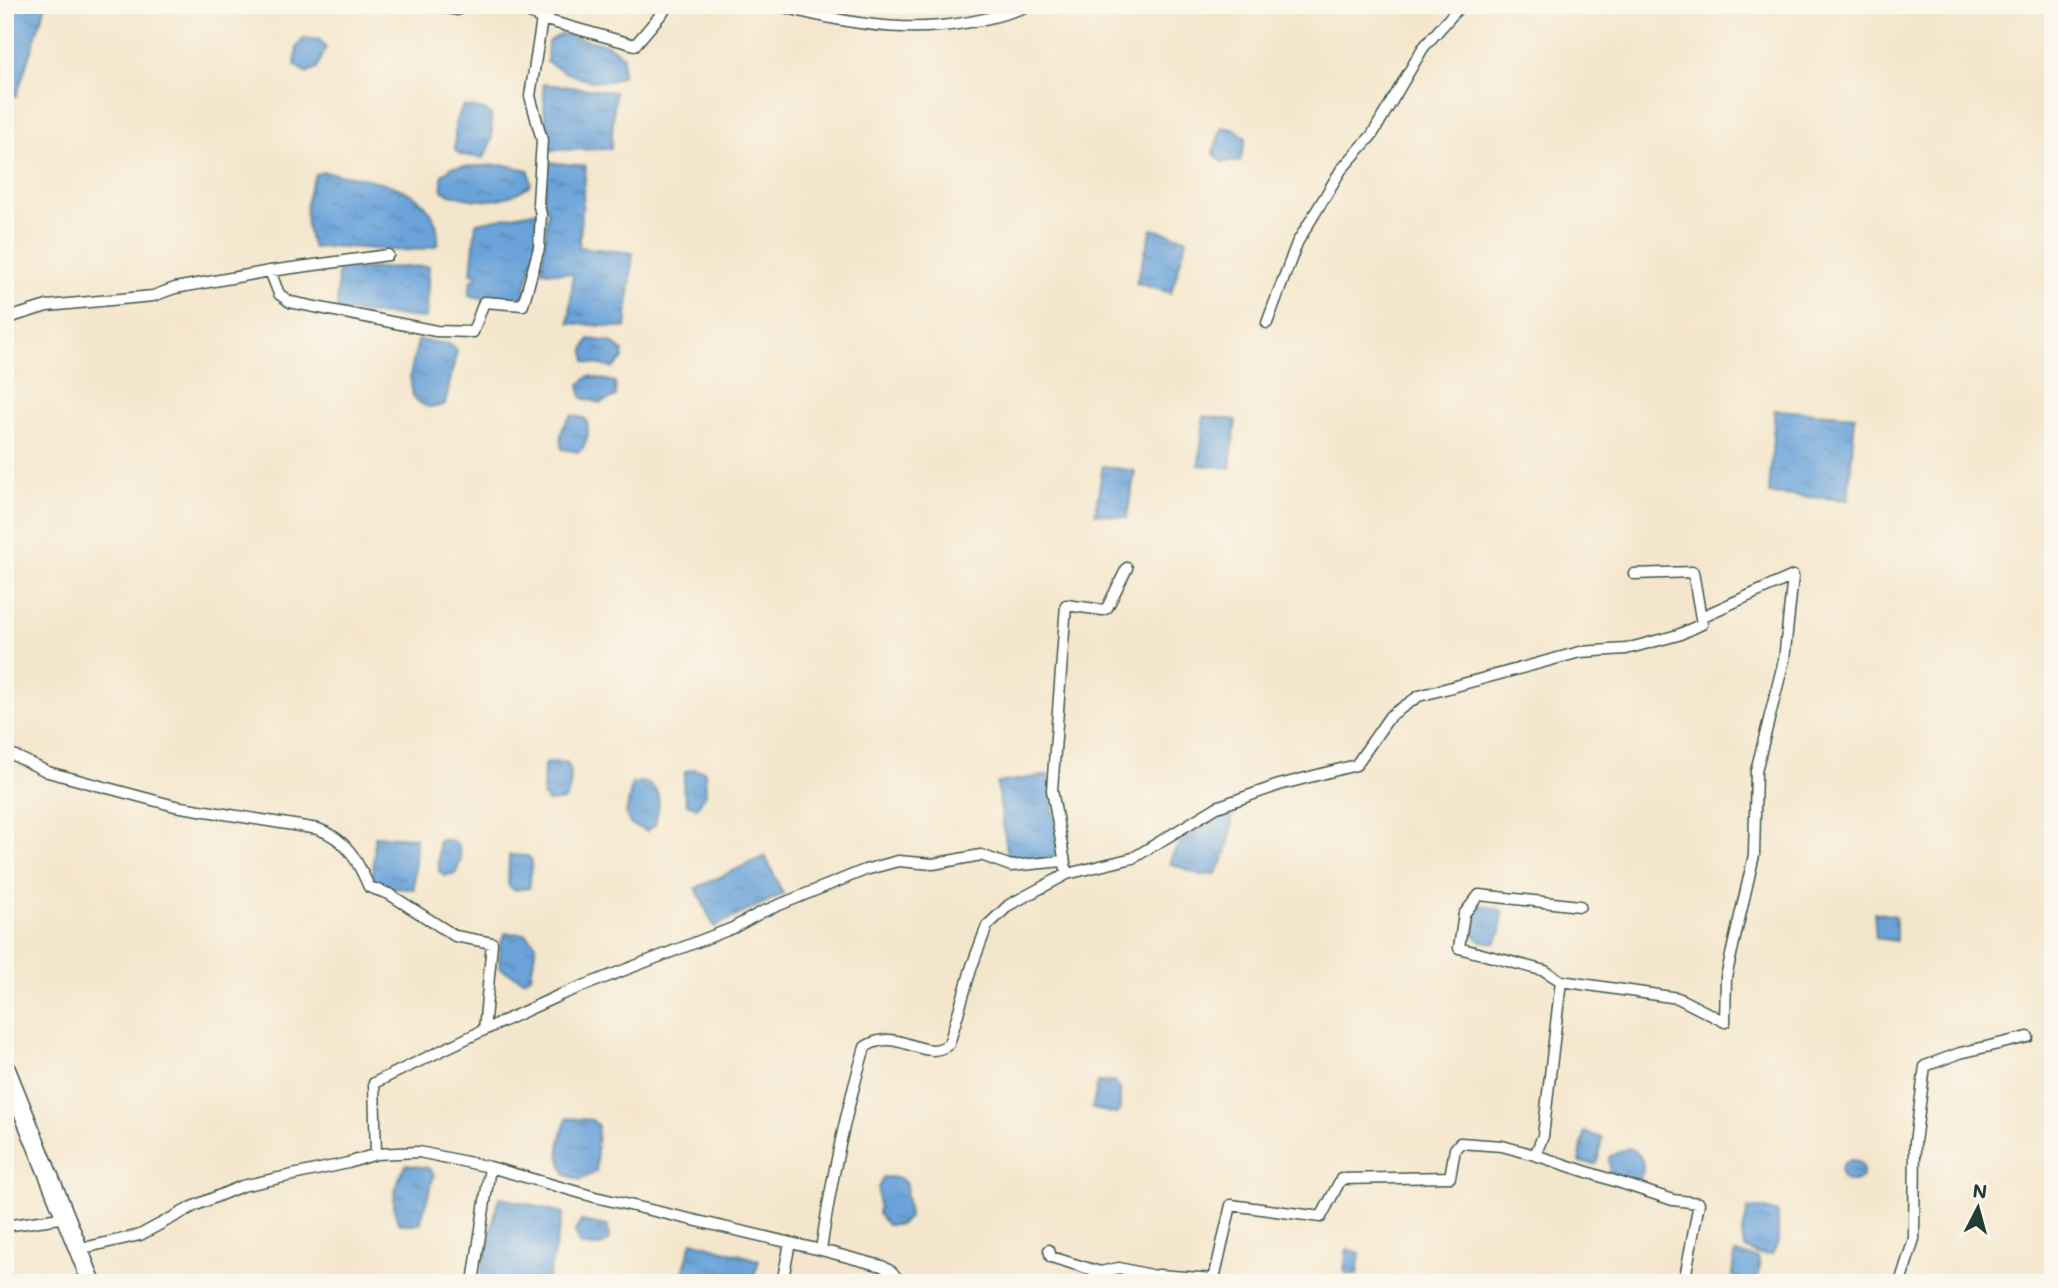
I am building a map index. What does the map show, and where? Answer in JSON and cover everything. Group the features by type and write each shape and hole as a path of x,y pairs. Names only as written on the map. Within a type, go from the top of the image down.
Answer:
{"highway":[{"path":"5,1068 92,1283"}],"street":[{"path":"434,5 457,9 467,5"},
{"path":"497,5 529,8 542,19 635,46 669,5"},
{"path":"776,5 809,14 908,30 983,21 1031,5"},
{"path":"1267,323 1297,243 1341,170 1372,135 1423,48 1461,5"},
{"path":"270,271 279,294 290,302 436,331 473,332 485,302 523,305 540,248 541,214 538,202 542,140 530,96 542,19"},
{"path":"5,319 47,306 153,296 175,288 270,271 388,255"},
{"path":"1067,874 1052,790 1066,606 1072,604 1103,610 1107,608 1127,568"},
{"path":"821,1250 831,1178 865,1047 886,1038 931,1051 942,1050 949,1044 972,966 988,926 1009,905 1067,874 1133,858 1217,807 1279,785 1356,765 1390,716 1419,696 1580,652 1626,649 1702,624 1693,572 1634,574"},
{"path":"1580,906 1479,895 1464,914 1459,948 1545,971 1561,981 1678,998 1726,1022 1726,977 1754,855 1756,771 1784,660 1793,576 1701,617"},
{"path":"5,751 48,772 175,806 318,829 335,835 344,842 369,887 389,894 455,936 492,943 484,1030"},
{"path":"376,1154 374,1083 560,995 733,928 762,912 865,870 898,861 933,864 981,855 1018,867 1063,861"},
{"path":"1535,1154 1543,1136 1561,981"},
{"path":"1900,1283 1914,1239 1915,1142 1925,1066 1960,1053 2028,1038"},
{"path":"1049,1250 1051,1257 1091,1269 1132,1269 1154,1279 1214,1279 1231,1205 1321,1217 1341,1179 1450,1177 1455,1149 1460,1143 1502,1146 1535,1154 1662,1196 1699,1203 1684,1283"},
{"path":"79,1249 139,1235 194,1206 242,1186 348,1163 376,1154 419,1152 491,1167 596,1197 882,1266 892,1272 901,1283"},
{"path":"473,1283 491,1167"},
{"path":"5,1226 67,1217"},
{"path":"782,1283 790,1243"}],"water":[{"path":"5,5 46,5 16,97 5,93"},
{"path":"561,34 608,45 623,56 623,75 614,80 595,81 574,76 547,62 548,42"},
{"path":"304,38 320,40 326,48 317,68 307,73 295,66 297,47"},
{"path":"543,84 615,92 611,149 547,150"},
{"path":"463,106 485,110 491,115 492,139 484,158 461,155 455,150 455,123"},
{"path":"1222,127 1236,130 1246,138 1240,162 1223,162 1213,153"},
{"path":"547,162 586,166 579,247 633,253 626,328 569,323 573,274 542,271 548,208 543,207"},
{"path":"506,165 529,170 531,184 510,196 488,200 465,198 442,191 442,175 452,167"},
{"path":"323,172 380,182 415,197 428,209 436,225 438,245 409,250 313,248 307,229 307,202 316,174"},
{"path":"538,211 537,246 521,304 469,296 471,280 475,280 476,274 471,273 476,223"},
{"path":"1152,229 1187,239 1171,293 1136,283"},
{"path":"429,266 426,318 337,311 338,270"},
{"path":"589,339 611,342 623,351 623,359 613,368 586,362 584,350"},
{"path":"418,340 449,344 457,350 445,404 428,407 413,398 410,375"},
{"path":"589,376 615,382 616,396 600,403 582,398 579,385"},
{"path":"1775,410 1855,416 1848,500 1769,494"},
{"path":"572,415 586,419 587,423 586,442 578,452 562,449 561,444 562,430"},
{"path":"1204,416 1236,420 1230,468 1199,465"},
{"path":"1103,466 1135,471 1127,518 1095,513"},
{"path":"566,762 570,770 571,781 565,800 548,802 543,796 544,765"},
{"path":"693,769 705,771 706,794 697,808 687,804 683,789 685,772"},
{"path":"1048,775 1060,856 1009,864 997,783"},
{"path":"641,782 654,788 658,799 655,825 647,831 630,824 626,814 632,784"},
{"path":"1226,814 1232,814 1230,838 1226,854 1215,874 1200,875 1170,863 1172,855 1184,840"},
{"path":"375,836 416,838 414,889 372,887"},
{"path":"438,840 450,840 458,845 461,859 456,873 444,876 439,871"},
{"path":"509,855 528,856 532,861 529,888 514,890 508,885"},
{"path":"765,856 783,894 714,927 696,888"},
{"path":"1480,905 1502,910 1501,933 1495,943 1480,941 1473,933"},
{"path":"1874,912 1896,916 1896,941 1876,938"},
{"path":"505,933 526,934 536,944 531,976 523,980 499,968 500,944"},
{"path":"1098,1082 1114,1082 1120,1088 1120,1111 1116,1114 1092,1109"},
{"path":"567,1118 592,1120 598,1126 596,1172 581,1180 566,1175 560,1160 560,1140"},
{"path":"1584,1132 1602,1138 1597,1164 1579,1162"},
{"path":"1628,1148 1642,1161 1643,1170 1639,1180 1625,1180 1610,1172 1609,1157"},
{"path":"1852,1160 1862,1167 1863,1171 1856,1181 1852,1182 1842,1175 1841,1171 1848,1161"},
{"path":"406,1165 428,1168 434,1175 420,1224 399,1224 394,1209 399,1179"},
{"path":"883,1177 900,1178 906,1184 909,1218 899,1225 887,1225 878,1214 878,1188"},
{"path":"499,1197 563,1213 547,1283 479,1283"},
{"path":"1762,1208 1778,1213 1778,1242 1772,1255 1757,1254 1744,1247 1742,1235 1748,1209"},
{"path":"581,1221 608,1226 609,1240 599,1246 580,1245 575,1231"},
{"path":"692,1241 759,1260 752,1283 680,1283"},
{"path":"1347,1249 1360,1253 1357,1275 1344,1270"},
{"path":"1735,1253 1758,1258 1760,1266 1757,1281 1745,1283 1732,1275"}]}
